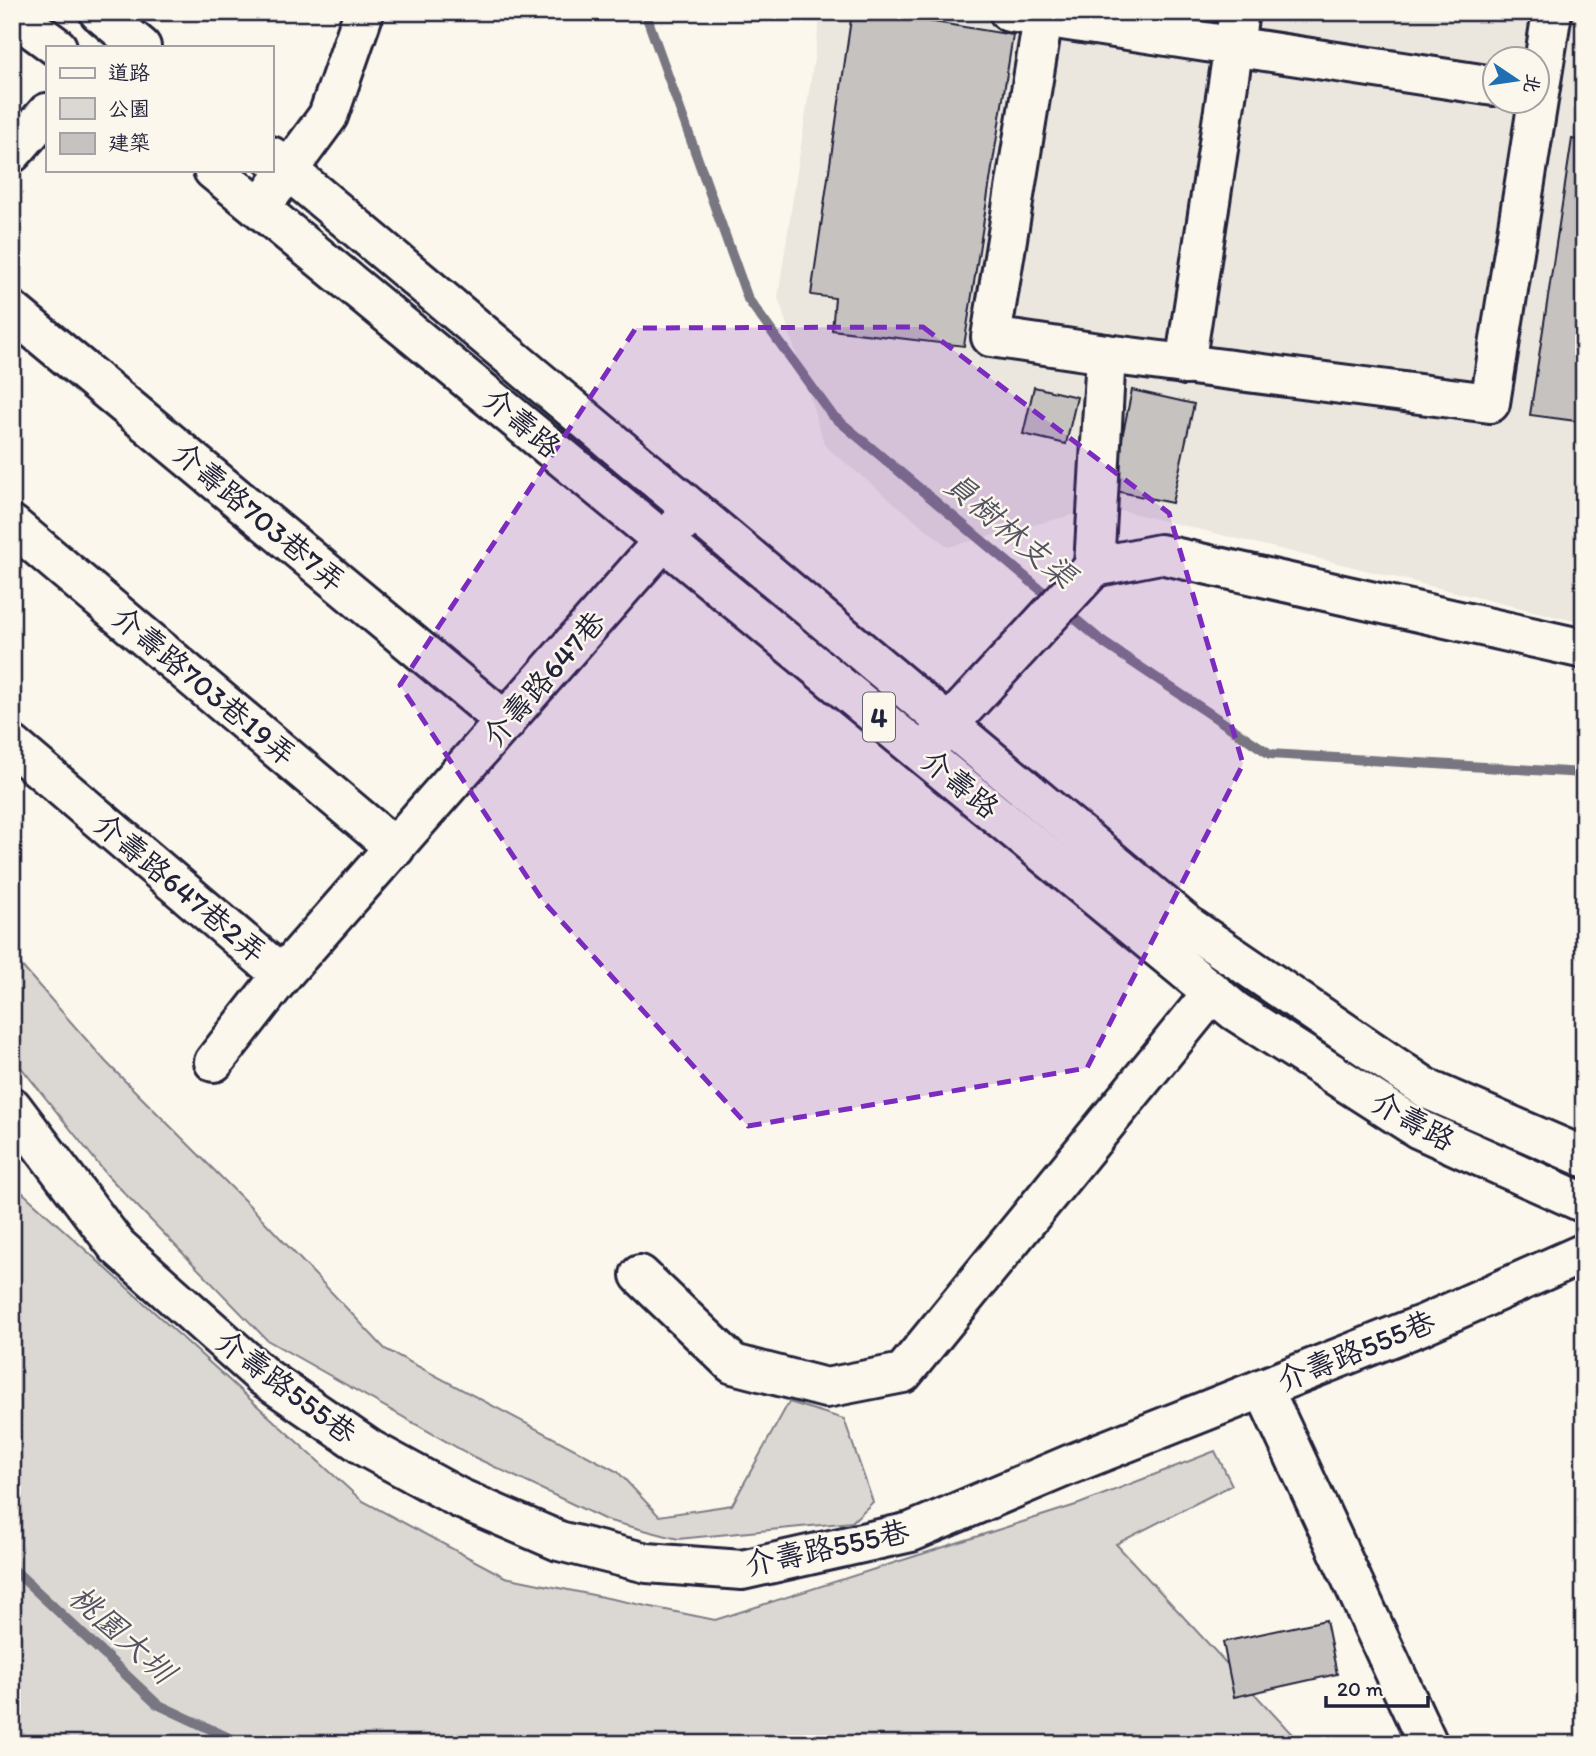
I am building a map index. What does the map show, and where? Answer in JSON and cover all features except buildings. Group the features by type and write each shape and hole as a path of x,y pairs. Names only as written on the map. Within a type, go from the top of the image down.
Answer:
{"main road":[{"path":"261,207 279,162 328,116 364,12"},
{"path":"1546,46 1552,12"},
{"path":"12,14 56,46"},
{"path":"1480,83 1236,30 1032,14 991,337 1185,365 1490,403 1534,116"},
{"path":"1185,365 1236,30"},
{"path":"12,153 46,114"},
{"name":"介壽路","path":"279,162 1202,936 1429,1090 1584,1157"},
{"name":"介壽路","path":"216,172 1235,1011 1419,1129 1584,1203"},
{"name":"介壽路703巷7弄","path":"12,311 506,722"},
{"path":"1094,567 1106,354"},
{"name":"介壽路647巷","path":"395,848 664,540 694,511"},
{"name":"介壽路703巷19弄","path":"12,525 395,848"},
{"path":"923,753 947,723 1094,567 1160,554 1584,649"},
{"name":"介壽路647巷2弄","path":"12,745 282,975 395,848"},
{"path":"214,1062 282,975"},
{"path":"640,1275 733,1364 826,1388 903,1373 1213,992"},
{"name":"介壽路555巷","path":"12,1107 117,1246 264,1377 369,1450 459,1498 559,1541 647,1563 742,1570 911,1532 1422,1325 1584,1252"},
{"path":"1263,1388 1428,1744"}],"highlighted area":[{"path":"923,327 1169,513 1243,764 1087,1068 748,1126 543,901 400,685 636,328"}],"shaded area":[{"path":"821,12 1584,12 1582,623 1124,511 1095,509 948,547 825,446 778,297"}],"green space":[{"path":"12,955 106,1062 250,1206 385,1349 618,1472 659,1516 732,1505 789,1402 844,1419 873,1502 852,1522 678,1539 606,1520 474,1457 267,1340 108,1176 12,1056"},
{"path":"12,1183 361,1500 505,1577 715,1620 1079,1504 1215,1451 1232,1485 1116,1544 1301,1744 12,1744"}],"waterway":[{"name":"員樹林支渠","path":"645,12 748,299 832,415 1104,643 1270,754 1584,773"},
{"name":"桃園大圳","path":"12,1568 157,1704 242,1744"}]}
